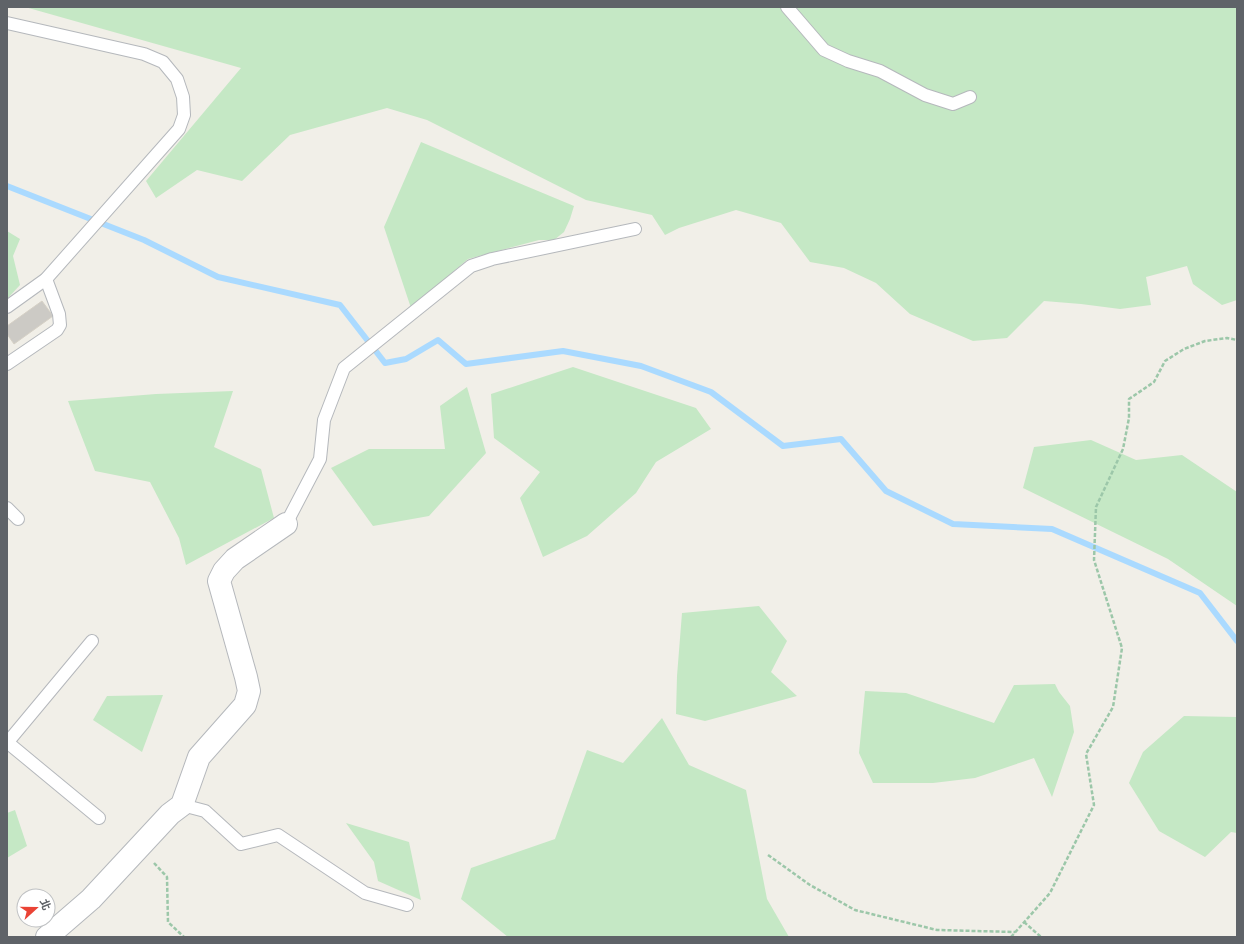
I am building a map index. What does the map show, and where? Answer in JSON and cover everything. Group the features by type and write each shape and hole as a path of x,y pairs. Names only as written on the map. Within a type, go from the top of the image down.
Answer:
{"street":[{"path":"47,937 91,899 170,814 182,805 199,756 245,705 249,691 220,581 224,571 235,559 286,524"}],"lane":[{"path":"787,7 824,50 848,61 880,71 925,95 953,104 970,97"},
{"path":"7,23 144,54 163,62 177,79 183,97 184,115 179,129 46,279 7,307"},
{"path":"286,524 320,459 324,420 344,368 472,266 492,258 635,229"},
{"path":"7,364 57,330 60,325 59,314 46,279"},
{"path":"7,508 18,519"},
{"path":"92,641 7,742 99,818"},
{"path":"182,805 205,811 241,844 278,835 365,892 407,904"}],"path":[{"path":"1011,937 1050,893 1094,805 1086,754 1113,707 1122,648 1094,560 1096,506 1123,449 1129,418 1129,399 1154,382 1165,361 1184,350 1205,341 1227,338 1237,340"},
{"path":"140,847 167,877 168,922 184,937"},
{"path":"768,856 810,885 855,910 937,930 1015,932"},
{"path":"1024,922 1041,937"}],"green space":[{"path":"25,7 1237,7 1237,300 1222,305 1193,284 1187,266 1146,277 1151,305 1120,309 1044,301 1007,338 973,341 910,314 876,283 844,268 810,262 781,223 736,210 679,228 665,235 652,215 586,200 427,120 387,108 290,135 242,181 197,170 156,198 146,181 241,68"},
{"path":"421,142 574,206 564,232 554,240 539,240 468,259 411,308 384,227"},
{"path":"7,231 20,239 13,256 20,285 7,299"},
{"path":"573,367 696,408 711,429 656,462 636,493 587,536 543,557 520,498 540,472 494,438 491,394"},
{"path":"467,387 486,453 429,516 373,526 331,468 369,449 445,449 440,406"},
{"path":"233,391 214,447 261,469 274,518 186,565 179,538 150,482 95,471 68,401 156,394"},
{"path":"1091,440 1136,460 1182,455 1237,492 1237,606 1168,559 1023,488 1034,447"},
{"path":"759,606 787,641 771,672 797,696 705,721 676,714 677,676 682,613"},
{"path":"1055,684 1059,692 1070,706 1074,732 1052,797 1034,758 975,778 933,783 873,783 859,753 865,691 906,693 994,723 1014,685"},
{"path":"163,695 142,752 93,720 107,696"},
{"path":"1184,716 1237,717 1237,833 1231,832 1205,857 1159,831 1129,783 1143,752"},
{"path":"662,718 689,765 746,790 767,899 789,937 508,937 461,899 471,868 555,839 587,750 623,763"},
{"path":"15,810 27,846 7,858 7,813"},
{"path":"346,823 409,842 421,900 378,881 374,862"}],"building":[{"path":"42,301 53,316 14,344 7,334 7,326"}],"waterway":[{"path":"7,186 144,240 218,277 340,305 385,363 406,359 438,340 466,364 563,351 641,366 711,392 783,446 841,439 886,491 953,524 1052,529 1200,593 1237,641"}]}
